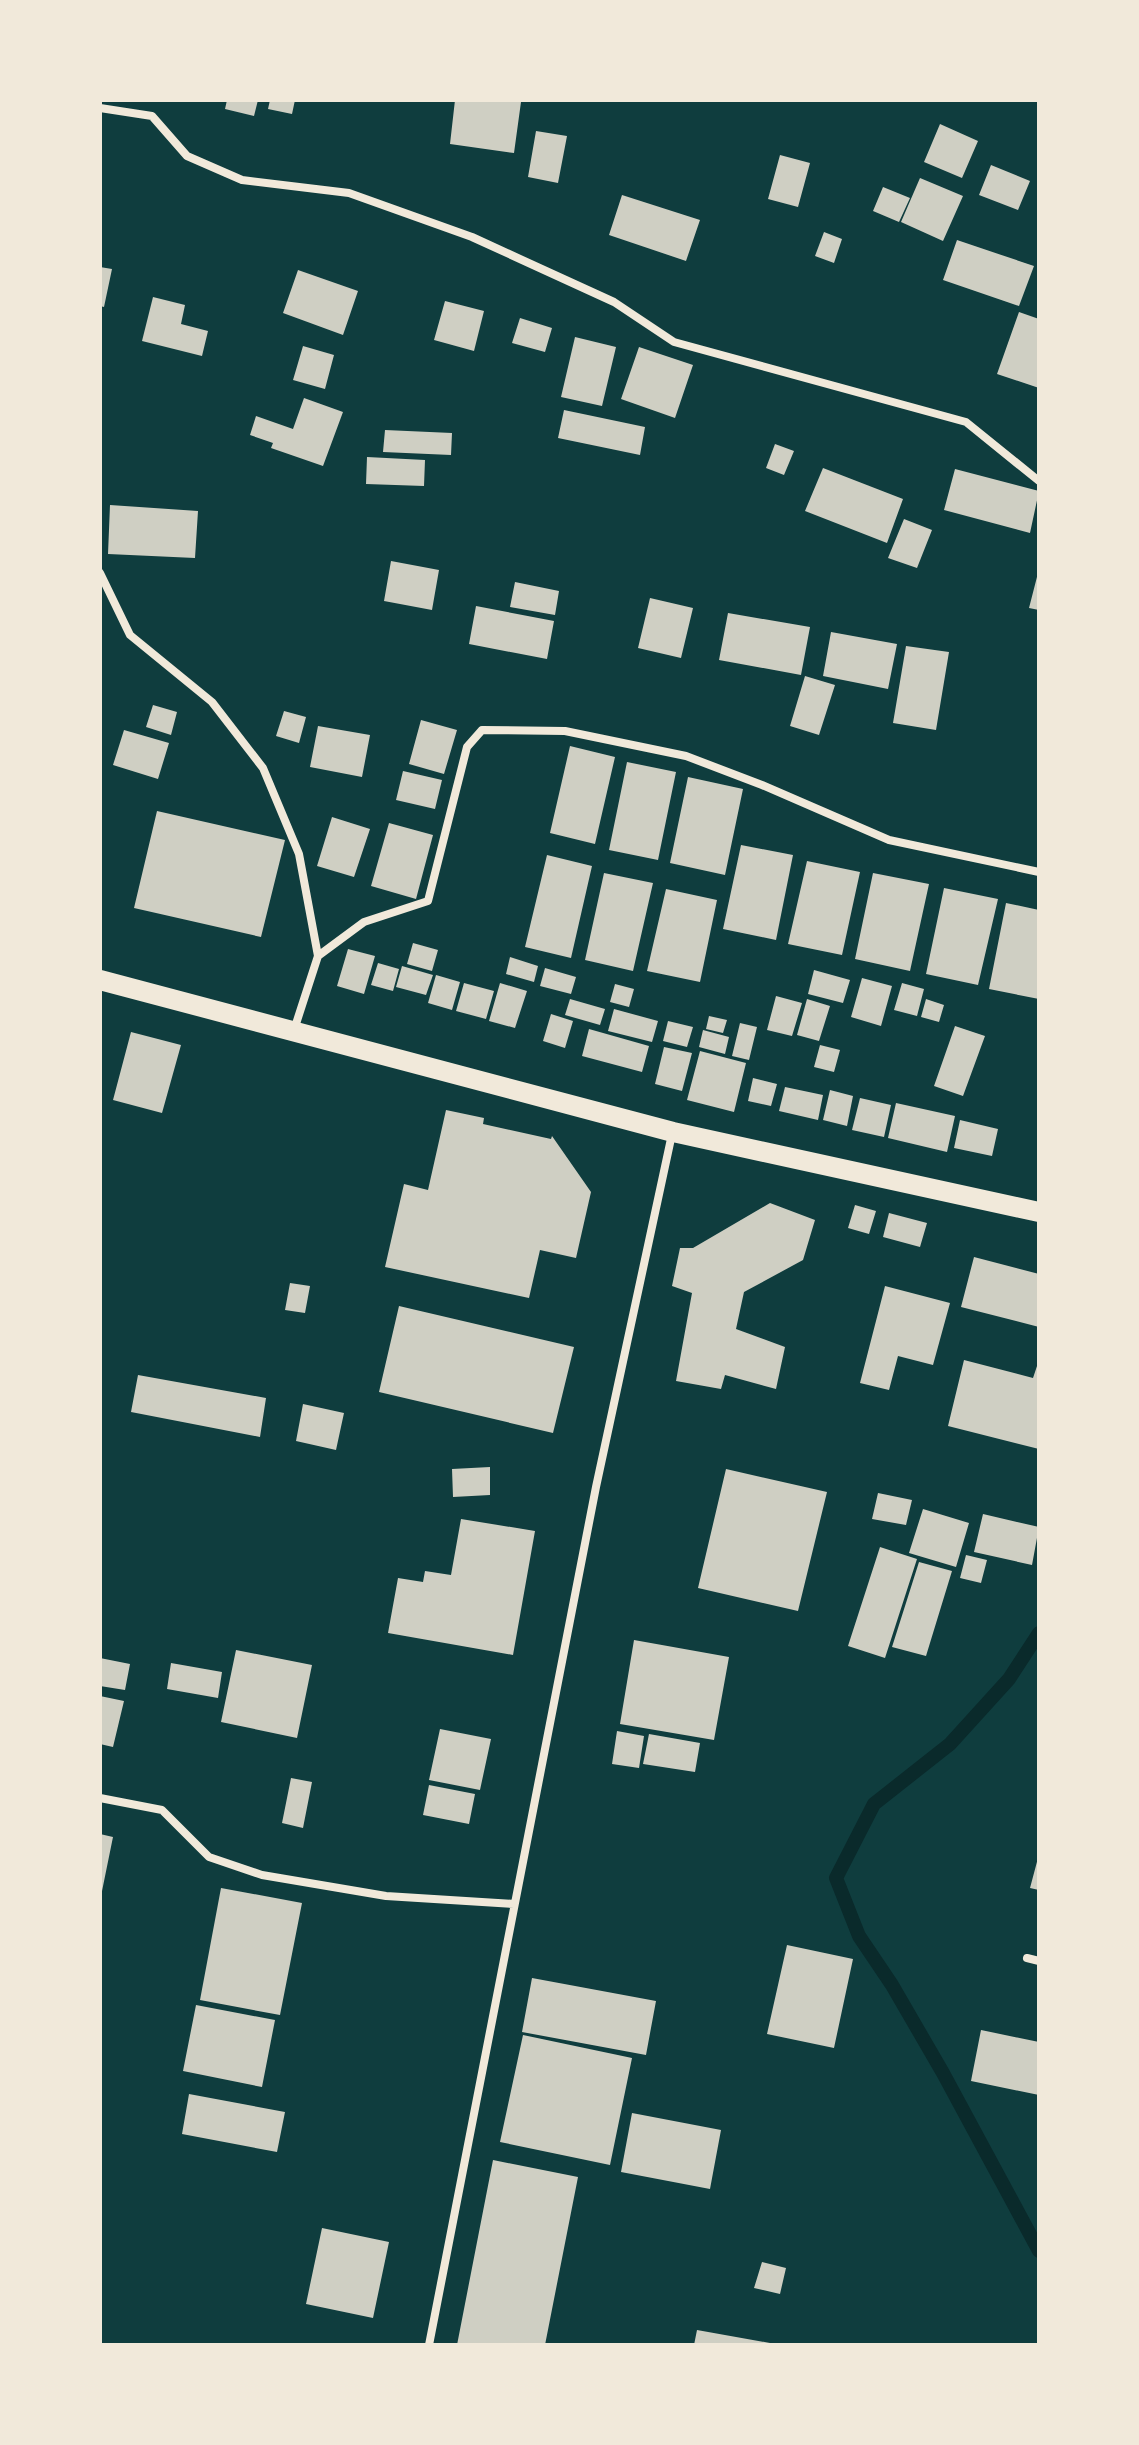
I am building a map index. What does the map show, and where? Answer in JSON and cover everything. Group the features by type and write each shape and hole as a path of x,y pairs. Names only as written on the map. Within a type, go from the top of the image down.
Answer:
{"main road":[{"path":"100,980 673,1132 1039,1212"}],"street":[{"path":"100,108 152,116 187,156 242,180 349,193 472,237 614,302 674,342 966,422 1039,481"},
{"path":"100,573 130,635 212,702 263,768 299,854 318,956 293,1031"},
{"path":"318,956 364,922 428,901 467,747 482,730 565,731 686,756 889,840 1039,872"},
{"path":"429,2345 592,1503 673,1132"},
{"path":"100,1798 162,1810 209,1857 262,1875 386,1896 514,1904"},
{"path":"1027,1958 1039,1961"}],"building":[{"path":"227,100 258,100 254,116 225,109"},
{"path":"270,100 295,100 292,114 268,109"},
{"path":"455,100 521,102 514,153 450,144"},
{"path":"940,124 978,141 962,178 924,162"},
{"path":"536,131 567,136 558,183 528,177"},
{"path":"780,155 810,163 798,207 768,199"},
{"path":"991,165 1030,181 1018,210 979,195"},
{"path":"920,178 963,196 943,241 901,222"},
{"path":"883,187 910,198 899,222 873,211"},
{"path":"622,195 700,220 686,261 609,235"},
{"path":"824,232 842,239 834,263 815,256"},
{"path":"957,240 1034,266 1019,306 943,280"},
{"path":"100,267 112,269 104,307 100,306"},
{"path":"298,270 358,291 343,335 283,313"},
{"path":"153,297 185,305 181,324 208,331 202,356 142,341"},
{"path":"445,301 484,311 474,351 434,340"},
{"path":"1019,312 1039,319 1039,388 997,374"},
{"path":"520,318 552,328 545,352 512,343"},
{"path":"575,337 616,347 602,406 561,397"},
{"path":"303,346 334,355 325,389 293,380"},
{"path":"639,347 693,365 675,418 621,399"},
{"path":"304,398 343,412 323,466 271,448 273,443 250,435 256,416 293,429"},
{"path":"564,410 645,427 640,455 558,438"},
{"path":"385,430 452,433 451,455 383,452"},
{"path":"775,444 794,451 784,475 766,468"},
{"path":"367,457 425,460 424,486 366,484"},
{"path":"823,468 903,499 887,543 805,511"},
{"path":"955,469 1039,491 1030,533 944,510"},
{"path":"110,505 198,511 195,558 108,554"},
{"path":"904,519 932,530 917,568 888,558"},
{"path":"391,561 439,570 432,610 384,601"},
{"path":"1039,573 1039,610 1029,608"},
{"path":"515,582 559,591 555,615 510,607"},
{"path":"650,598 693,608 681,658 638,648"},
{"path":"476,606 554,621 547,659 469,644"},
{"path":"728,613 810,627 801,675 719,660"},
{"path":"831,632 897,644 888,689 823,676"},
{"path":"906,646 949,652 936,730 893,723"},
{"path":"805,676 835,685 819,735 790,726"},
{"path":"153,705 177,712 171,735 146,727"},
{"path":"284,711 306,717 299,743 276,736"},
{"path":"421,720 457,730 444,774 409,764"},
{"path":"318,726 370,735 362,777 310,767"},
{"path":"124,730 169,743 158,779 113,765"},
{"path":"570,746 615,757 595,844 550,833"},
{"path":"627,762 676,772 658,860 609,850"},
{"path":"403,771 442,780 435,809 396,800"},
{"path":"688,777 743,789 725,875 670,863"},
{"path":"157,811 285,840 261,937 134,908"},
{"path":"332,817 370,829 354,877 317,866"},
{"path":"389,823 433,835 416,899 371,886"},
{"path":"741,845 793,855 776,940 723,929"},
{"path":"547,855 592,866 571,958 525,947"},
{"path":"807,861 860,872 842,955 788,944"},
{"path":"604,873 653,883 633,971 585,960"},
{"path":"873,873 929,884 910,971 855,959"},
{"path":"944,888 998,899 978,985 926,974"},
{"path":"666,889 717,900 700,982 647,971"},
{"path":"1006,903 1039,910 1039,999 989,989"},
{"path":"413,943 438,950 432,971 407,964"},
{"path":"348,949 375,956 364,994 337,986"},
{"path":"510,957 538,966 534,982 506,974"},
{"path":"378,963 399,969 393,991 371,985"},
{"path":"402,966 433,975 426,995 396,987"},
{"path":"545,968 576,977 571,994 540,986"},
{"path":"814,970 850,980 843,1003 808,994"},
{"path":"436,975 460,982 452,1010 428,1003"},
{"path":"862,978 892,986 881,1026 851,1017"},
{"path":"464,983 494,991 486,1019 456,1011"},
{"path":"500,983 527,991 515,1028 489,1021"},
{"path":"902,983 924,989 917,1016 894,1010"},
{"path":"615,984 634,989 629,1007 610,1002"},
{"path":"776,996 802,1003 792,1036 767,1030"},
{"path":"570,999 605,1009 600,1025 565,1015"},
{"path":"807,999 830,1006 819,1041 797,1035"},
{"path":"926,999 944,1005 939,1022 921,1017"},
{"path":"614,1009 658,1021 652,1042 608,1031"},
{"path":"551,1014 573,1021 565,1048 543,1041"},
{"path":"709,1016 727,1020 723,1033 706,1029"},
{"path":"668,1021 693,1027 687,1047 663,1041"},
{"path":"740,1023 757,1027 749,1060 732,1056"},
{"path":"955,1026 985,1036 963,1096 934,1086"},
{"path":"589,1029 649,1046 642,1072 582,1056"},
{"path":"703,1030 729,1037 725,1054 699,1047"},
{"path":"131,1032 181,1045 162,1113 113,1100"},
{"path":"820,1045 840,1050 834,1072 814,1067"},
{"path":"664,1047 692,1053 682,1091 655,1084"},
{"path":"700,1051 746,1063 734,1112 687,1100"},
{"path":"753,1078 777,1084 771,1106 748,1101"},
{"path":"785,1087 823,1095 818,1120 779,1111"},
{"path":"830,1090 853,1096 847,1126 823,1120"},
{"path":"860,1098 891,1105 884,1137 852,1130"},
{"path":"896,1103 955,1116 947,1152 888,1138"},
{"path":"446,1110 484,1118 483,1124 551,1139 552,1136 591,1192 576,1258 540,1250 529,1298 385,1267 404,1184 428,1190"},
{"path":"960,1120 998,1129 992,1156 954,1148"},
{"path":"770,1203 815,1220 803,1260 744,1292 736,1329 785,1347 776,1389 725,1375 721,1389 676,1381 692,1293 672,1286 680,1248 693,1248"},
{"path":"855,1205 876,1211 869,1234 848,1228"},
{"path":"889,1213 927,1223 920,1247 883,1237"},
{"path":"974,1257 1039,1274 1039,1327 961,1307"},
{"path":"290,1283 310,1286 305,1313 285,1310"},
{"path":"885,1286 950,1303 933,1365 898,1356 889,1390 860,1383"},
{"path":"399,1306 574,1347 553,1433 379,1392"},
{"path":"964,1360 1033,1378 1039,1360 1039,1449 948,1426"},
{"path":"138,1375 266,1398 260,1437 131,1412"},
{"path":"303,1404 344,1413 336,1450 296,1441"},
{"path":"490,1467 490,1495 453,1497 452,1469"},
{"path":"726,1469 827,1492 798,1611 698,1588"},
{"path":"878,1493 912,1500 906,1525 872,1519"},
{"path":"923,1509 969,1523 956,1567 909,1553"},
{"path":"983,1514 1039,1527 1032,1565 974,1552"},
{"path":"461,1519 535,1531 513,1655 388,1633 398,1578 423,1582 425,1571 451,1575"},
{"path":"880,1547 917,1559 885,1658 848,1646"},
{"path":"966,1555 987,1560 981,1583 960,1578"},
{"path":"919,1562 952,1571 926,1656 892,1647"},
{"path":"634,1640 729,1657 714,1740 620,1724"},
{"path":"236,1650 312,1665 297,1738 221,1722"},
{"path":"100,1658 130,1664 125,1690 100,1686"},
{"path":"171,1663 222,1672 218,1698 167,1689"},
{"path":"100,1696 124,1701 113,1747 100,1744"},
{"path":"440,1729 491,1739 480,1790 429,1780"},
{"path":"617,1731 644,1736 639,1768 612,1764"},
{"path":"649,1734 700,1743 695,1772 643,1764"},
{"path":"291,1778 312,1782 303,1828 282,1823"},
{"path":"429,1785 475,1794 469,1824 423,1815"},
{"path":"100,1834 113,1837 101,1896 100,1896"},
{"path":"1039,1859 1039,1890 1030,1888"},
{"path":"221,1888 302,1903 280,2015 200,2000"},
{"path":"787,1945 853,1959 834,2048 767,2034"},
{"path":"532,1978 656,2001 646,2055 522,2032"},
{"path":"196,2005 275,2020 262,2087 183,2071"},
{"path":"981,2030 1039,2042 1039,2095 971,2081"},
{"path":"523,2035 632,2058 610,2165 500,2142"},
{"path":"189,2094 285,2112 277,2152 182,2134"},
{"path":"632,2113 721,2130 710,2189 621,2172"},
{"path":"493,2160 578,2177 545,2345 457,2345"},
{"path":"322,2228 389,2242 373,2318 306,2304"},
{"path":"762,2262 786,2268 780,2294 754,2288"},
{"path":"697,2330 770,2343 770,2345 694,2345"}],"waterway":[{"path":"1039,1633 1009,1679 950,1744 874,1804 836,1878 859,1936 892,1985 943,2073 1039,2251"}]}
